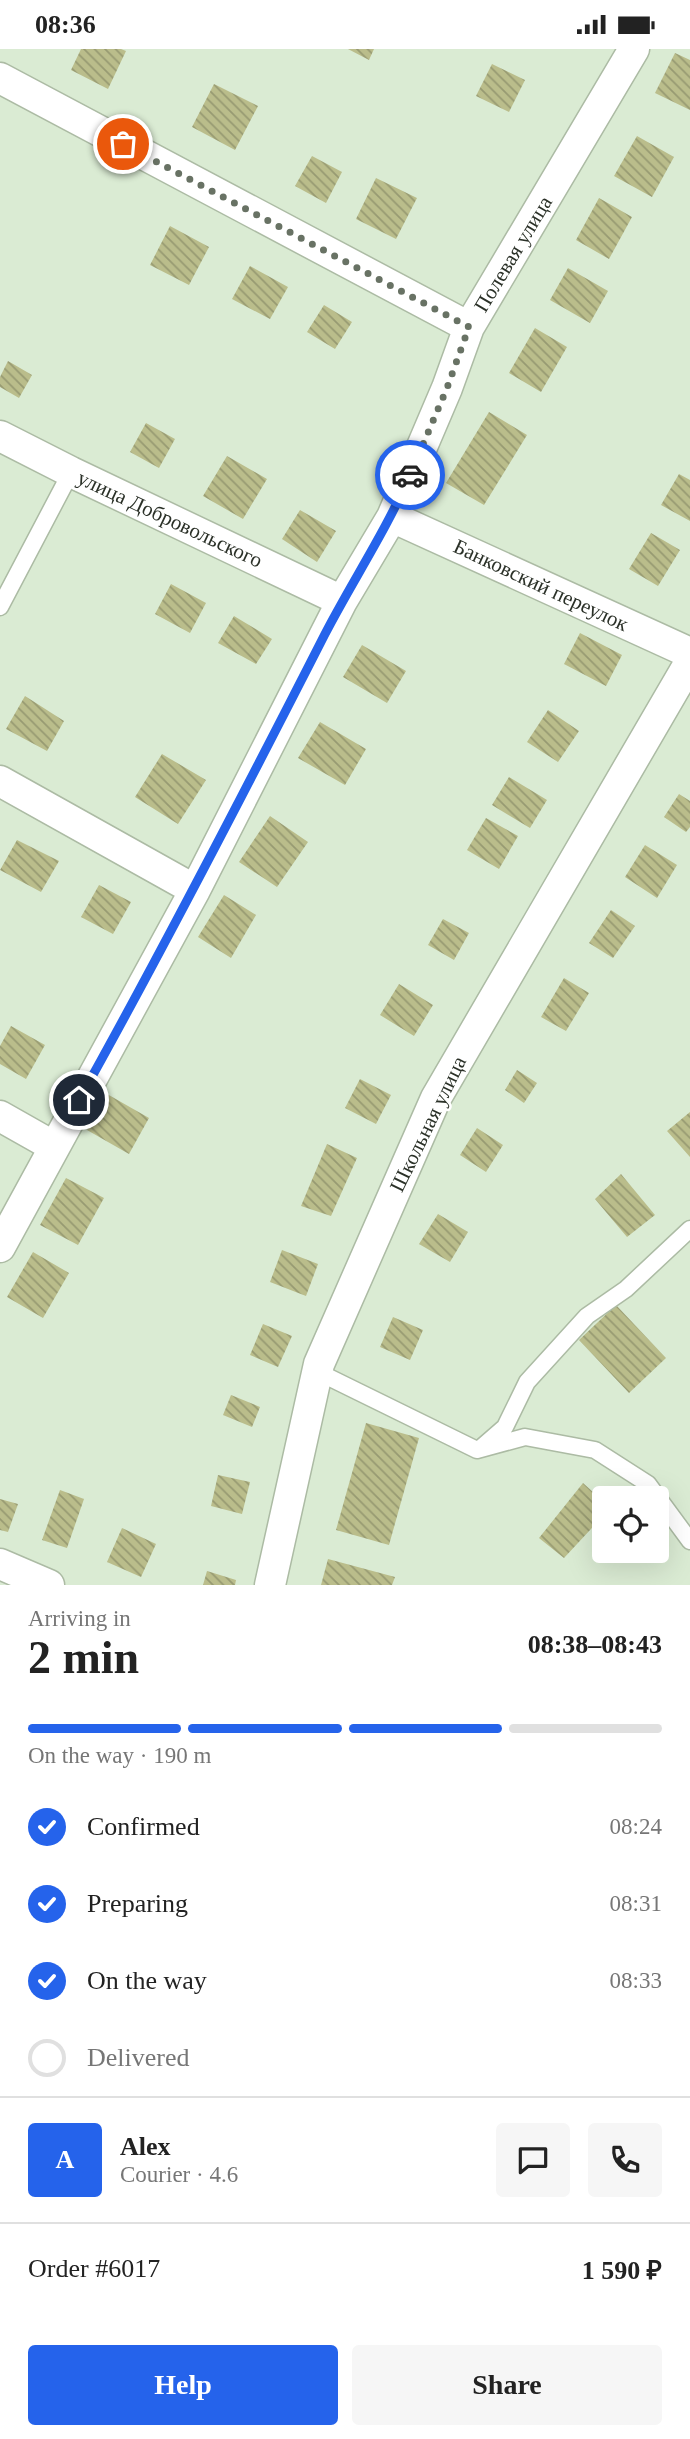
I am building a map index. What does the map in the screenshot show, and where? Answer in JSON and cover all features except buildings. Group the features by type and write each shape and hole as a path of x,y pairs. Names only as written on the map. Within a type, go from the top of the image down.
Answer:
{"street":[{"name":"Полевая улица","path":"0,1247 195,890 342,601 392,517 447,388 469,327 625,52"},
{"path":"0,78 469,327"},
{"name":"улица Добровольского","path":"0,436 71,473 342,601"},
{"name":"Банковский переулок","path":"392,517 690,653"},
{"name":"Школьная улица","path":"270,1585 319,1364 436,1098 690,662"},
{"path":"0,781 195,890"},
{"path":"0,1116 53,1146"},
{"path":"0,1565 49,1585"}],"lane":[{"path":"0,607 71,473"},
{"path":"477,1450 505,1427 527,1383 587,1316 626,1289 690,1229"},
{"path":"318,1372 477,1450 525,1437 595,1450 648,1484 690,1541"}],"way so far":[{"path":"123,144 469,327 447,388 410,475"}],"route":[{"path":"79,1100 195,890 342,601 392,517 410,475"}]}
